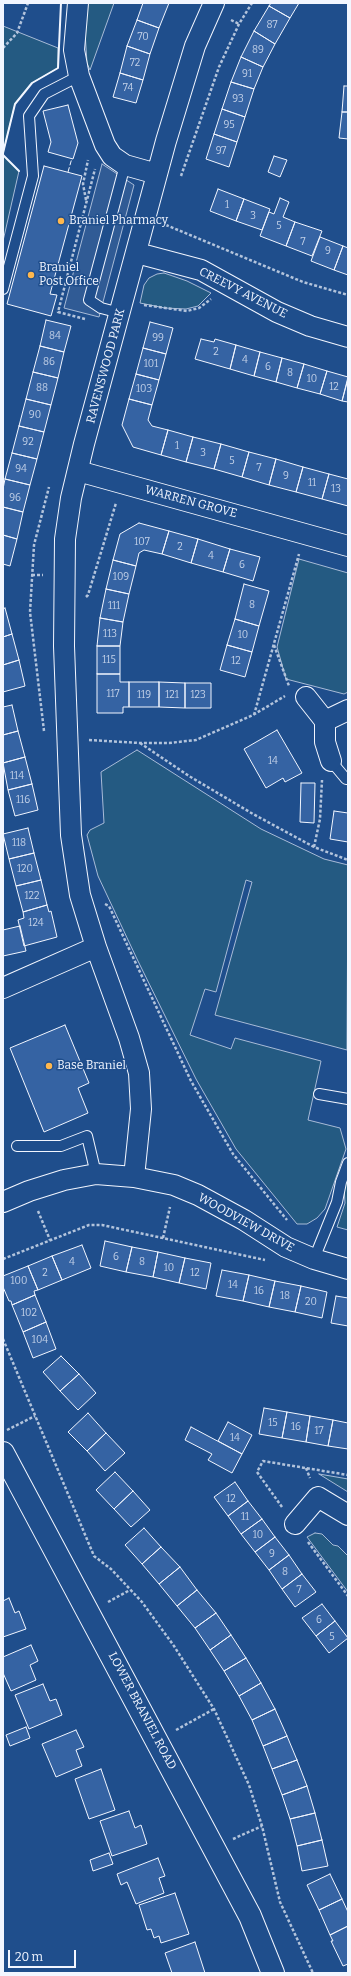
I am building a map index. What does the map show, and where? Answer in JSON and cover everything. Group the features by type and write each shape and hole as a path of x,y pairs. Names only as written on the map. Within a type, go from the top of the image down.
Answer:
{"street":[{"path":"78,3 74,50 79,76 105,145 112,156 125,165 157,174"},
{"name":"RAVENSWOOD PARK","path":"134,1177 141,1109 140,1073 96,947 80,895 71,835 64,646 65,539 78,471 137,254 157,174 183,82 195,46 214,3"},
{"name":"CREEVY AVENUE","path":"137,254 200,270 227,283 277,312 310,326 348,337"},
{"name":"WARREN GROVE","path":"78,471 348,546"},
{"path":"299,694 325,720 326,742 331,761"},
{"path":"325,720 348,710"},
{"path":"3,988 96,947"},
{"name":"WOODVIEW DRIVE","path":"3,1202 29,1191 64,1180 96,1174 134,1177 174,1185 198,1195 244,1220 286,1247 314,1259 348,1269"},
{"name":"LOWER BRANIEL ROAD","path":"3,1453 250,1916 273,1973"},
{"path":"295,1524 318,1497 348,1515"}],"lane":[{"path":"3,289 33,176 29,116 44,94 79,76"},
{"path":"122,307 101,308 89,300 125,165"},
{"path":"331,761 346,779 348,779"},
{"path":"319,1094 348,1099"},
{"path":"17,1146 61,1146 87,1136 96,1174"},
{"path":"314,1259 337,1202 341,1182 348,1163"}],"path":[{"path":"3,48 16,33 28,3"},
{"path":"180,180 219,67 239,24 252,3"},
{"path":"88,319 58,312 98,159 105,145"},
{"path":"164,224 303,282 348,295"},
{"path":"122,307 187,311 199,308 227,283"},
{"path":"74,316 76,311"},
{"path":"65,610 88,595 122,483"},
{"path":"253,715 305,533"},
{"path":"32,575 47,575"},
{"path":"68,739 140,743 196,740 299,694 274,645"},
{"path":"140,743 189,776 253,814 314,847 348,860"},
{"path":"314,847 320,819 322,781 331,761"},
{"path":"3,1259 89,1225 102,1224 266,1260 286,1247 291,1228 290,1224 233,1154 191,1081 109,906 80,895"},
{"path":"164,1238 174,1185"},
{"path":"29,1191 50,1240"},
{"path":"3,1339 94,1556 111,1569 142,1602 174,1646 214,1709 249,1785 262,1826 280,1902 313,1973"},
{"path":"3,1432 36,1416"},
{"path":"157,1740 214,1709"},
{"path":"214,1847 262,1826"}],"shaded area":[{"path":"86,3 114,3 90,70 87,63 84,16"},
{"path":"3,26 58,48 58,68 32,83 15,104 3,153"},
{"path":"3,155 19,171 3,241"},
{"path":"102,164 134,185 99,317 64,308"},
{"path":"164,273 187,281 211,293 198,306 186,309 165,308 140,303 144,285 149,278 157,274"},
{"path":"299,559 348,573 348,692 344,694 286,679 277,647"},
{"path":"137,750 261,829 324,859 348,865 347,1050 215,1015 252,882 246,880 216,992 205,989 190,1035 231,1049 235,1038 321,1061 308,1120 340,1128 346,1149 325,1209 317,1218 307,1224 297,1224 236,1149 196,1079 98,876 87,835 90,830 104,823 101,772"},
{"path":"348,1174 348,1230 337,1227 345,1203 344,1186"},
{"path":"319,1474 348,1479 348,1492"},
{"path":"315,1533 322,1534 333,1545 338,1546 348,1556 348,1592 307,1537"}],"building":[{"path":"143,3 169,3 159,28 137,20"},
{"path":"271,3 299,3 290,18 269,6"},
{"path":"269,6 290,18 275,44 254,31"},
{"path":"137,20 159,28 150,54 127,46"},
{"path":"254,31 275,44 263,67 241,57"},
{"path":"127,46 150,54 143,80 120,73"},
{"path":"241,57 263,67 254,89 231,82"},
{"path":"120,73 143,80 136,103 113,97"},
{"path":"231,82 254,89 245,117 222,109"},
{"path":"344,86 348,86 348,112 342,112"},
{"path":"68,105 78,143 73,159 48,152 51,142 43,111"},
{"path":"222,109 245,117 237,142 214,134"},
{"path":"342,112 348,112 348,139 339,138"},
{"path":"214,134 237,142 229,167 206,159"},
{"path":"274,156 287,160 280,177 268,172"},
{"path":"44,166 82,176 50,294 57,295 51,316 7,304"},
{"path":"218,189 244,199 236,221 210,211"},
{"path":"280,198 289,202 283,217 295,222 286,246 260,236 269,212 274,214"},
{"path":"244,199 270,209 262,230 236,221"},
{"path":"295,222 322,231 312,256 286,246"},
{"path":"320,237 343,246 334,270 311,261"},
{"path":"343,246 348,248 348,275 334,270"},
{"path":"46,320 71,326 64,352 40,346"},
{"path":"150,322 173,328 166,354 143,348"},
{"path":"201,339 214,342 215,339 236,345 230,369 195,359"},
{"path":"236,345 260,352 254,376 230,369"},
{"path":"40,346 64,352 58,378 33,372"},
{"path":"143,348 166,354 159,380 136,374"},
{"path":"260,352 282,358 276,382 254,376"},
{"path":"282,358 304,364 297,388 276,382"},
{"path":"304,364 327,371 320,394 297,388"},
{"path":"327,371 348,377 342,401 320,394"},
{"path":"33,372 58,378 51,405 26,399"},
{"path":"136,374 159,380 152,405 129,399"},
{"path":"348,379 348,402 342,401"},
{"path":"26,399 51,405 44,432 19,426"},
{"path":"129,399 152,405 148,420 152,426 168,430 161,455 133,447 122,425"},
{"path":"19,426 44,432 37,459 12,453"},
{"path":"168,430 193,437 186,462 161,455"},
{"path":"193,437 221,444 214,469 186,462"},
{"path":"221,444 249,452 242,477 214,469"},
{"path":"249,452 276,459 269,485 242,477"},
{"path":"12,453 37,459 30,485 5,479"},
{"path":"276,459 303,467 296,492 269,485"},
{"path":"303,467 329,474 322,499 296,492"},
{"path":"329,474 348,479 348,506 322,499"},
{"path":"5,479 30,485 23,512 3,507 3,489"},
{"path":"3,507 23,512 17,539 3,535"},
{"path":"139,523 169,531 162,554 144,550 139,553 136,566 113,560 120,534"},
{"path":"169,531 198,539 191,563 162,554"},
{"path":"3,535 17,539 10,566 3,564"},
{"path":"198,539 230,549 223,572 191,563"},
{"path":"230,549 260,557 253,581 223,572"},
{"path":"113,560 136,566 129,594 106,589"},
{"path":"244,584 269,591 259,626 235,619"},
{"path":"106,589 129,594 123,622 100,618"},
{"path":"5,608 12,634 3,637 3,609"},
{"path":"100,618 123,622 120,646 97,646"},
{"path":"235,619 259,626 252,652 227,645"},
{"path":"12,634 19,660 3,665 3,637"},
{"path":"227,645 252,652 245,677 220,670"},
{"path":"97,646 120,646 120,674 97,674"},
{"path":"19,660 25,686 3,692 3,665"},
{"path":"97,674 120,674 120,682 129,682 129,707 123,707 123,713 97,713"},
{"path":"129,682 159,682 159,707 129,707"},
{"path":"159,682 185,683 185,708 159,707"},
{"path":"185,683 211,683 211,708 185,708"},
{"path":"12,705 18,731 3,735 3,707"},
{"path":"277,730 302,773 285,782 283,778 266,788 244,749"},
{"path":"18,731 25,757 3,763 3,735"},
{"path":"25,757 32,784 8,790 3,763"},
{"path":"301,783 315,783 314,823 300,822"},
{"path":"32,784 38,810 15,816 8,790"},
{"path":"334,811 348,813 348,842 330,839"},
{"path":"28,828 34,853 9,859 3,834"},
{"path":"34,853 41,880 16,886 9,859"},
{"path":"41,880 47,905 23,912 16,886"},
{"path":"47,905 49,912 51,911 57,937 24,946 18,920 24,918 23,912"},
{"path":"20,926 26,951 3,956 3,930"},
{"name":"Base Braniel","path":"65,1025 89,1083 78,1088 88,1113 44,1132 10,1048"},
{"path":"105,1241 132,1247 126,1272 100,1266"},
{"path":"82,1245 91,1268 62,1280 52,1256"},
{"path":"132,1247 158,1252 153,1277 126,1272"},
{"path":"158,1252 185,1258 179,1283 153,1277"},
{"path":"52,1256 62,1280 38,1290 28,1266"},
{"path":"185,1258 211,1263 206,1289 179,1283"},
{"path":"28,1266 38,1290 34,1291 35,1295 12,1305 3,1287 3,1276"},
{"path":"222,1270 249,1275 243,1301 216,1296"},
{"path":"249,1275 275,1281 269,1307 243,1301"},
{"path":"275,1281 301,1286 295,1312 269,1307"},
{"path":"301,1286 327,1292 322,1318 295,1312"},
{"path":"35,1295 46,1322 23,1332 12,1305"},
{"path":"336,1296 348,1298 348,1326 331,1323"},
{"path":"46,1322 56,1349 33,1358 23,1332"},
{"path":"61,1356 79,1374 60,1391 43,1372"},
{"path":"79,1374 96,1393 78,1410 60,1391"},
{"path":"264,1408 287,1412 282,1438 259,1434"},
{"path":"287,1412 310,1416 306,1442 282,1438"},
{"path":"88,1413 106,1433 87,1451 68,1432"},
{"path":"310,1416 333,1420 328,1446 306,1442"},
{"path":"333,1420 348,1423 348,1449 328,1446"},
{"path":"228,1422 252,1435 242,1454 218,1441"},
{"path":"191,1427 242,1454 232,1473 208,1460 212,1454 185,1440"},
{"path":"106,1433 125,1453 105,1471 87,1451"},
{"path":"115,1472 133,1491 114,1509 96,1490"},
{"path":"235,1482 248,1501 228,1516 214,1497"},
{"path":"133,1491 150,1510 131,1527 114,1509"},
{"path":"248,1501 262,1519 241,1534 228,1516"},
{"path":"262,1519 275,1537 255,1552 241,1534"},
{"path":"144,1528 161,1547 142,1564 125,1545"},
{"path":"275,1537 289,1555 269,1570 255,1552"},
{"path":"161,1547 180,1567 159,1584 142,1564"},
{"path":"289,1555 302,1574 282,1589 269,1570"},
{"path":"180,1567 197,1590 177,1606 159,1584"},
{"path":"302,1574 316,1592 295,1607 282,1589"},
{"path":"197,1590 216,1613 195,1628 177,1606"},
{"path":"9,1598 15,1613 19,1611 26,1629 3,1637 3,1601"},
{"path":"322,1604 335,1621 316,1636 302,1618"},
{"path":"216,1613 231,1635 210,1650 195,1628"},
{"path":"335,1621 348,1638 329,1653 316,1636"},
{"path":"231,1635 246,1658 224,1671 210,1650"},
{"path":"31,1645 38,1661 30,1665 36,1680 11,1691 3,1673 3,1657"},
{"path":"246,1658 261,1683 239,1696 224,1671"},
{"path":"261,1683 275,1709 252,1720 239,1696"},
{"path":"43,1684 50,1701 56,1699 62,1715 29,1729 15,1695"},
{"path":"275,1709 287,1736 263,1746 252,1720"},
{"path":"26,1727 30,1738 10,1746 6,1735"},
{"path":"76,1730 84,1747 76,1750 82,1766 56,1777 42,1744"},
{"path":"287,1736 297,1760 272,1769 263,1746"},
{"path":"297,1760 307,1786 282,1795 272,1769"},
{"path":"101,1769 115,1810 89,1819 75,1779"},
{"path":"307,1786 315,1813 290,1819 282,1795"},
{"path":"129,1811 135,1828 141,1825 147,1844 112,1856 100,1821"},
{"path":"315,1813 322,1840 297,1846 290,1819"},
{"path":"322,1840 328,1866 302,1871 297,1846"},
{"path":"109,1853 113,1864 93,1871 90,1860"},
{"path":"158,1858 165,1876 159,1878 164,1893 136,1904 127,1882 121,1885 117,1874"},
{"path":"330,1874 342,1899 319,1910 307,1885"},
{"path":"175,1893 189,1934 161,1943 159,1936 154,1938 151,1929 147,1930 139,1905"},
{"path":"342,1899 348,1912 348,1926 330,1935 319,1910"},
{"path":"348,1926 348,1964 343,1966 331,1941 333,1941 330,1935"},
{"path":"195,1942 205,1973 172,1973 165,1953"}],"fence":[{"path":"68,172 72,158"}],"wall":[{"path":"3,153 15,104 32,83 58,68 61,3"},
{"path":"3,155 19,171"}],"place":[{"name":"Braniel Pharmacy","path":"61,221"},
{"name":"Braniel Post Office","path":"31,275"},
{"name":"Base Braniel","path":"49,1066"}]}
